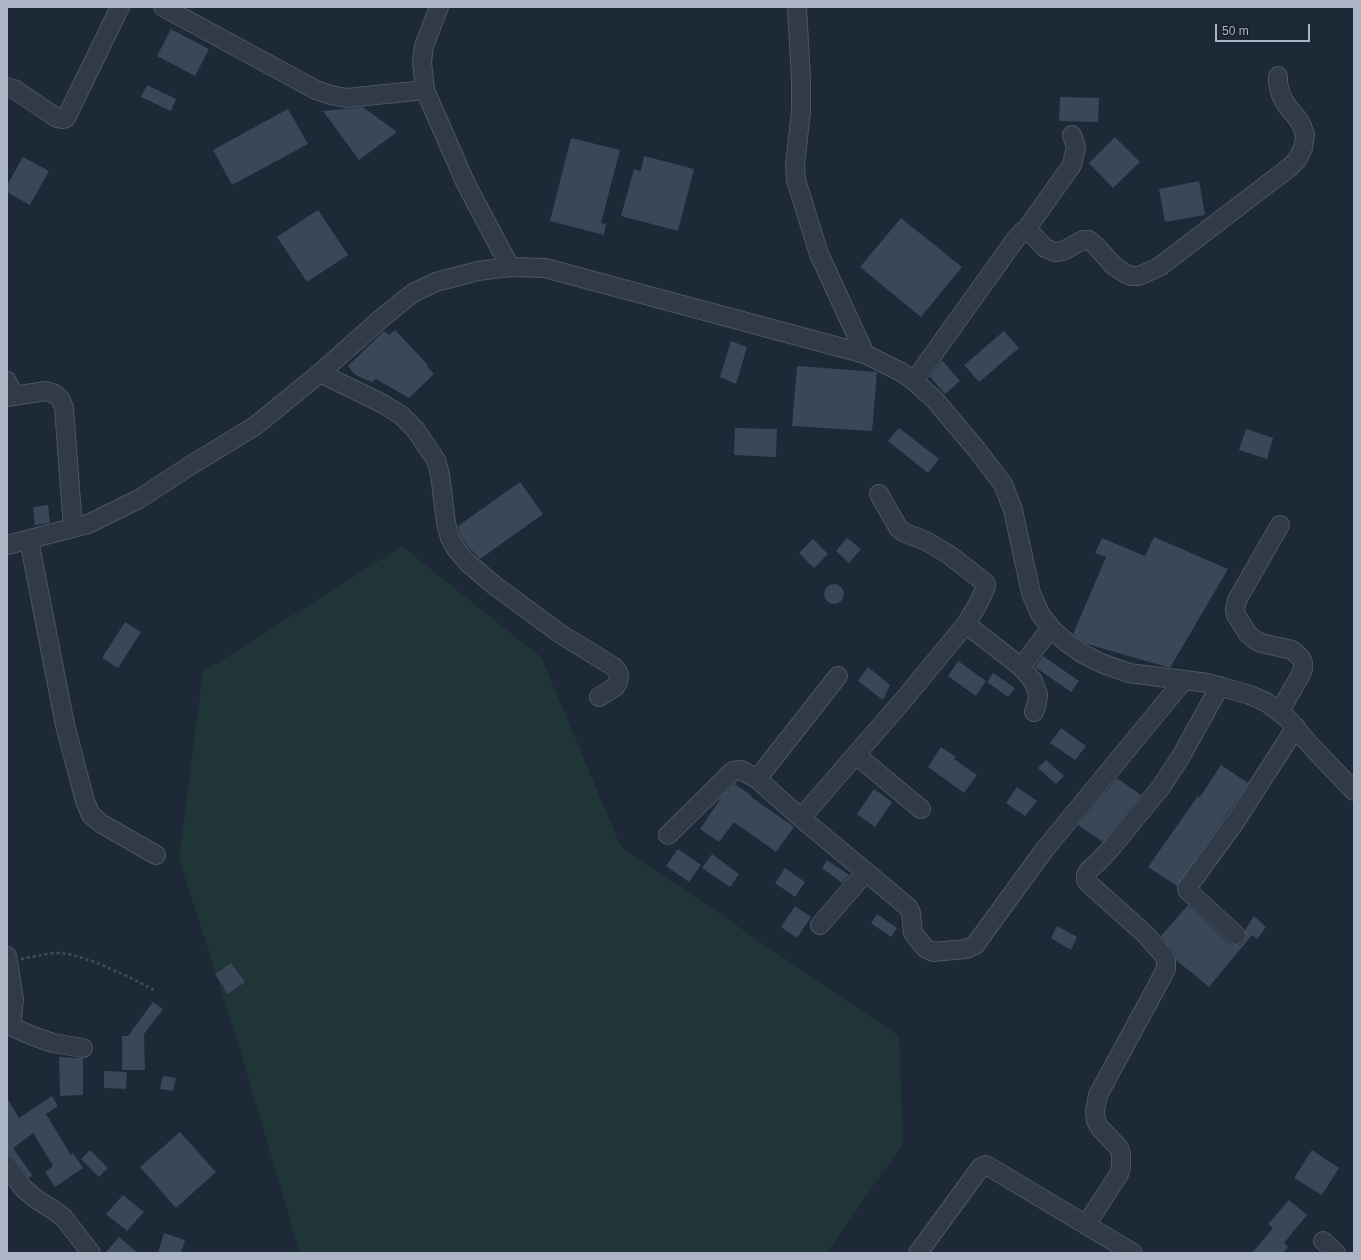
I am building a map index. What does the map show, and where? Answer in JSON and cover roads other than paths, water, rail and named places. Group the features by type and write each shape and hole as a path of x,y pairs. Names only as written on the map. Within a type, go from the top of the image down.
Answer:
{"street":[{"path":"7,87 14,89 57,118 66,118 120,7"},
{"path":"163,7 316,90 331,95 347,98 425,90"},
{"path":"440,7 424,46 422,62 425,90 466,184 510,268"},
{"path":"796,7 801,79 801,111 795,166 796,180 819,254 865,354"},
{"path":"1025,231 1033,234 1045,248 1055,252 1063,251 1079,241 1089,240 1114,266 1132,276 1138,276 1159,267 1297,160 1304,148 1304,130 1298,119 1284,101 1278,83 1278,76"},
{"path":"914,381 1014,240 1025,231 1072,165 1076,147 1072,135"},
{"path":"7,545 88,524 114,513 139,499 255,426 320,373 383,317 413,293 436,282 478,271 510,268 545,268 865,354 885,363 914,381 935,400 1003,484 1013,510 1031,593 1040,614 1051,628 1066,642 1100,663 1129,673 1220,686 1250,694 1266,702 1280,711 1296,727 1354,791"},
{"path":"320,373 401,414 415,429 436,460 440,474 446,523 450,538 456,549 468,563 494,585 562,635 614,667 618,672 618,682 615,687 599,697"},
{"path":"9,392 46,391 55,394 61,400 65,413 73,528"},
{"path":"801,818 905,698 966,624 983,596 986,586 983,581 948,554 926,541 905,533 899,529 879,494"},
{"path":"1280,525 1237,600 1235,610 1236,615 1248,634 1255,640 1261,643 1292,650 1303,663 1300,676 1280,711"},
{"path":"29,540 65,725 85,801 92,815 102,824 156,855"},
{"path":"966,624 1021,667 1033,681 1038,694 1034,712"},
{"path":"1021,667 1051,628"},
{"path":"757,780 838,676"},
{"path":"668,835 733,771 741,770 757,780 910,909 914,933 918,941 925,948 933,952 948,952 966,949 975,944 1045,849 1184,680"},
{"path":"1086,1225 1119,1174 1121,1167 1121,1155 1119,1148 1100,1128 1096,1120 1095,1111 1098,1095 1166,969 1166,959 1144,933 1088,884 1086,875 1089,870 1112,847 1161,787 1180,758 1220,686"},
{"path":"1236,935 1189,892 1187,888 1234,822 1296,727"},
{"path":"856,755 921,809"},
{"path":"820,925 866,872"},
{"path":"8,959 14,999 12,1018 7,1024 30,1035 53,1043 83,1048"},
{"path":"7,1165 23,1188 36,1199 56,1211 64,1218 91,1253"},
{"path":"918,1253 982,1166 989,1166 1133,1253"},
{"path":"1323,1241 1336,1253"}]}
